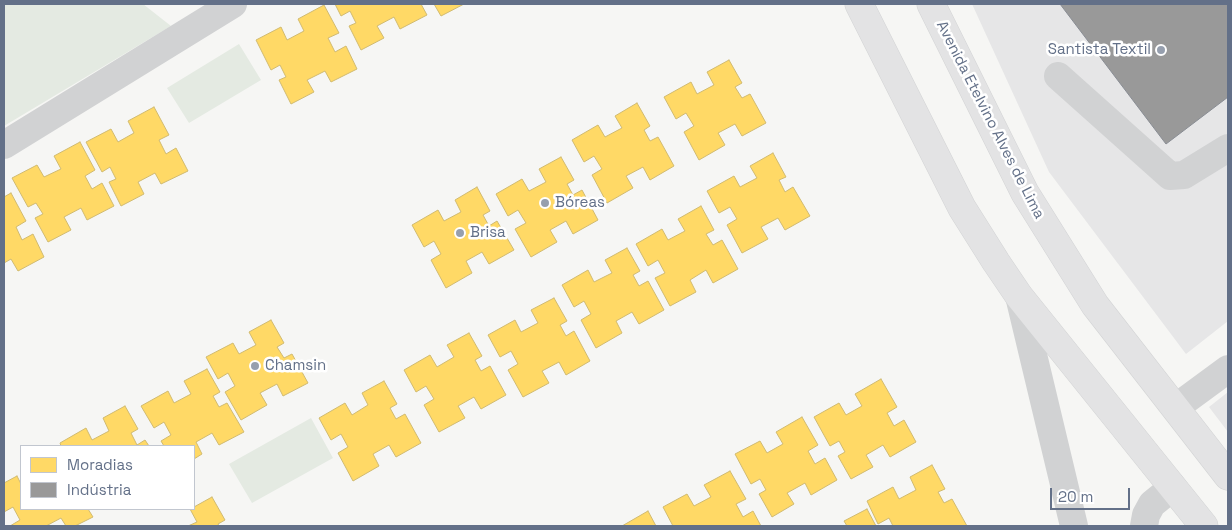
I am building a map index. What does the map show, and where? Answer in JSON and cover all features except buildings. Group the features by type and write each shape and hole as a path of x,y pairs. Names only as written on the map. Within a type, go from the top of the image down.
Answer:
{"main road":[{"path":"859,4 962,208 1019,296 1204,526"},
{"name":"Avenida Etelvino Alves de Lima","path":"931,4 1025,193 1095,305 1228,476"}],"street":[{"path":"4,145 233,4"},
{"path":"1058,76 1170,176 1184,175 1228,148"},
{"path":"1019,296 1074,526"},
{"path":"1175,408 1228,369"},
{"path":"1144,526 1146,515 1152,504 1173,487"}],"shaded area":[{"path":"4,4 143,4 171,26 4,126"},
{"path":"972,4 1228,4 1228,321 1186,354 1049,172"},
{"path":"239,44 261,80 189,123 167,88"},
{"path":"1228,392 1228,432 1209,407"},
{"path":"311,418 333,458 252,503 229,464"}],"place":[{"name":"Santista Textil","path":"1161,50"},
{"name":"Bóreas","path":"545,203"},
{"name":"Brisa","path":"460,233"},
{"name":"Chamsin","path":"255,366"}]}
